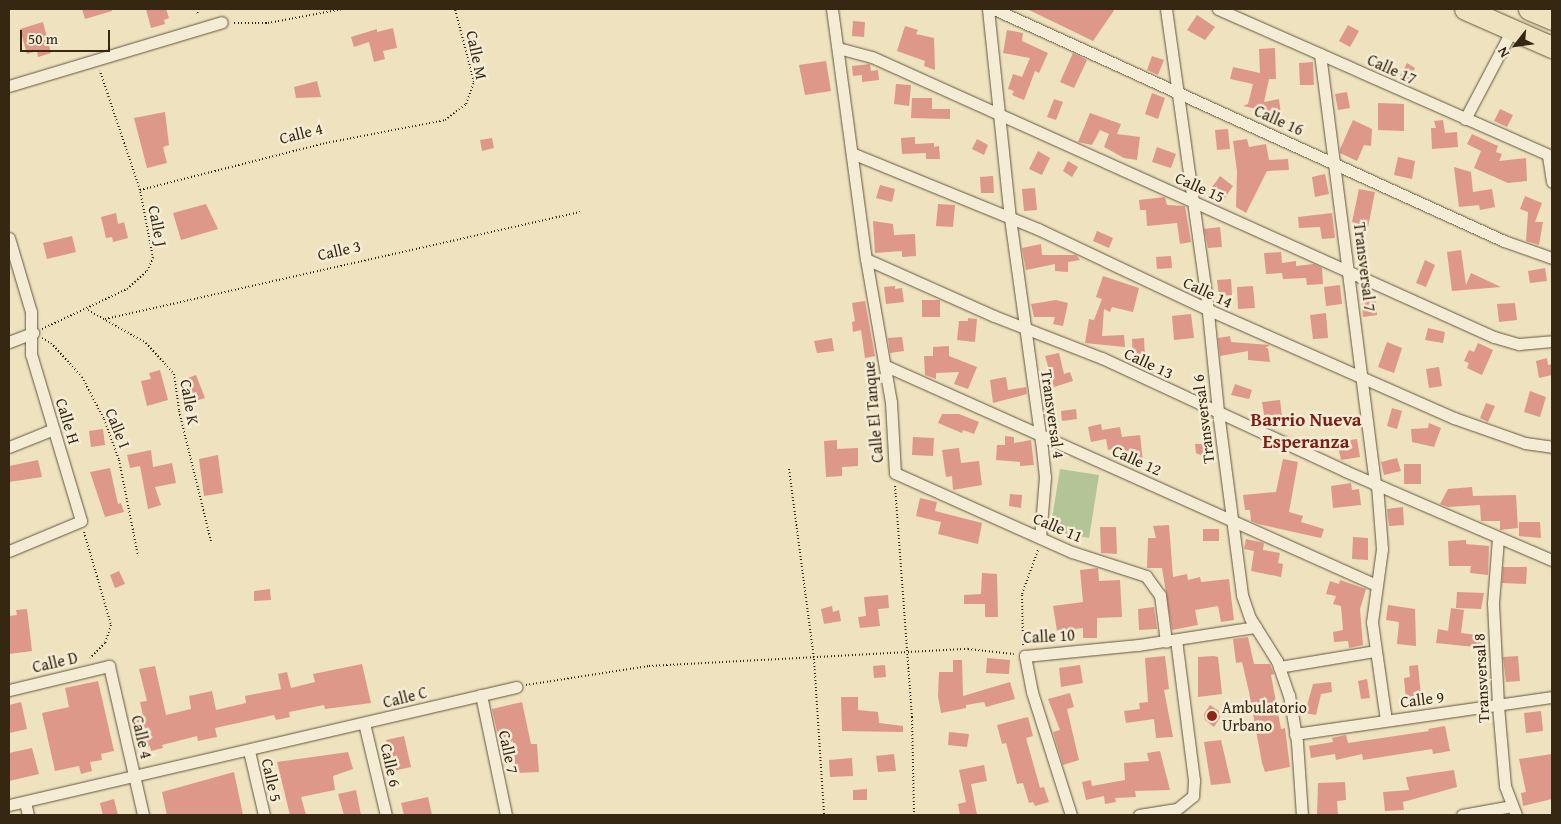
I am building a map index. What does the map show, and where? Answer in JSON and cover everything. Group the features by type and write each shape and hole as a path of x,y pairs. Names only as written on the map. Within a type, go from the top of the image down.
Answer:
{"highway":[{"path":"1465,9 1552,47"},
{"path":"1529,9 1552,19"}],"street":[{"name":"Calle El Tanque","path":"832,9 854,154 866,259 886,366 895,473"},
{"name":"Transversal 4","path":"988,9 997,113 1045,477 1040,538"},
{"name":"Calle 16","path":"994,9 1504,241 1552,258"},
{"name":"Transversal 6","path":"1166,9 1209,310 1218,412 1242,595 1256,627 1279,667 1289,695 1296,734 1302,815"},
{"name":"Calle 17","path":"1218,9 1550,156"},
{"path":"9,86 222,22"},
{"path":"1464,119 1512,30"},
{"name":"Calle 15","path":"838,48 862,53 1194,203 1349,270 1494,337 1519,344 1552,341"},
{"name":"Transversal 7","path":"1320,54 1382,540 1372,622 1386,720"},
{"name":"Calle 14","path":"854,154 1010,218 1209,310 1454,418 1525,443 1552,447"},
{"path":"1550,156 1552,182"},
{"name":"Calle H","path":"9,238 30,312 33,333 31,354 81,521"},
{"name":"Calle 13","path":"866,259 1025,329 1102,358 1376,485 1552,560"},
{"path":"9,342 33,333"},
{"name":"Calle 12","path":"886,366 1376,584"},
{"path":"9,447 54,429"},
{"name":"Calle 11","path":"895,473 1072,552 1134,570 1153,582 1160,595 1171,641 1194,780 1190,801 1177,809 1139,815"},
{"path":"9,551 81,521"},
{"name":"Transversal 8","path":"1498,538 1493,603 1498,706 1503,772 1514,811"},
{"name":"Calle 10","path":"1025,656 1171,641 1256,627"},
{"path":"1279,667 1375,651"},
{"path":"1025,656 1032,692 1071,815"},
{"name":"Calle D","path":"9,690 109,666"},
{"name":"Calle 4","path":"109,666 143,815"},
{"name":"Calle C","path":"9,806 516,687"},
{"name":"Calle 7","path":"480,695 506,815"},
{"name":"Calle 9","path":"1296,734 1552,697"},
{"name":"Calle 6","path":"364,723 386,815"},
{"name":"Calle 5","path":"249,751 264,815"},
{"path":"25,802 28,815"},
{"path":"1462,815 1514,811"}],"path":[{"path":"222,22 268,23 343,9"},
{"name":"Calle M","path":"455,9 474,82 466,104"},
{"name":"Calle J","path":"33,333 126,289 147,271 153,258 140,190 96,60"},
{"name":"Calle 4","path":"140,190 326,143 435,123 455,114 466,104"},
{"name":"Calle 3","path":"105,319 580,212"},
{"name":"Calle K","path":"87,309 146,343 174,374 179,411 211,540"},
{"name":"Calle I","path":"33,333 51,342 82,377 104,419 119,460 138,556"},
{"path":"789,469 814,659 824,815"},
{"name":"Calle El Tanque","path":"895,473 907,653 914,815"},
{"path":"81,521 108,612 110,634 90,656 90,670"},
{"path":"1025,656 1021,632 1022,594 1040,538"},
{"name":"Calle 10","path":"814,659 976,648 1025,656"},
{"path":"516,687 589,673 649,666 814,659"}],"green space":[{"path":"1060,469 1099,475 1089,538 1050,531"}],"building":[{"path":"82,9 112,9 112,11 85,19"},
{"path":"146,9 166,9 169,18 164,20 165,24 151,28"},
{"path":"1027,9 1115,9 1093,41"},
{"path":"1197,15 1215,27 1205,40 1187,30"},
{"path":"853,21 865,22 864,37 852,36"},
{"path":"43,22 51,53 38,57 37,51 27,54 20,29"},
{"path":"1348,25 1359,31 1350,47 1339,41"},
{"path":"905,26 918,30 916,34 934,38 935,70 924,66 925,61 897,51"},
{"path":"393,28 397,48 383,51 385,59 374,62 369,42 354,47 351,37 377,29 377,32"},
{"path":"1007,30 1023,33 1022,41 1048,53 1039,73 1035,71 1024,100 1012,95 1014,91 1008,89 1013,74 1022,77 1030,58 1003,53"},
{"path":"1275,48 1276,79 1269,79 1264,102 1279,99 1281,114 1266,116 1266,111 1243,106 1248,104 1253,84 1230,79 1233,67 1260,73 1259,49"},
{"path":"1073,53 1087,60 1074,88 1060,82"},
{"path":"1152,56 1164,60 1158,75 1147,70"},
{"path":"826,61 831,91 805,95 799,65"},
{"path":"1313,62 1314,85 1300,85 1299,63"},
{"path":"1407,63 1415,68 1406,84 1398,80"},
{"path":"870,64 871,71 878,70 879,80 862,82 862,75 853,76 852,66"},
{"path":"317,81 321,97 296,98 294,87"},
{"path":"896,84 911,85 909,106 894,104"},
{"path":"1347,92 1350,108 1338,110 1335,94"},
{"path":"1152,93 1165,98 1158,119 1145,114"},
{"path":"912,98 932,98 932,109 950,109 950,119 911,118"},
{"path":"1054,99 1063,102 1056,120 1047,117"},
{"path":"1378,103 1404,104 1404,131 1378,130"},
{"path":"1500,109 1513,115 1507,127 1494,121"},
{"path":"165,112 169,145 163,147 167,163 147,168 134,118"},
{"path":"1090,113 1121,124 1117,134 1140,137 1137,160 1124,158 1104,147 1109,134 1100,130 1092,145 1078,142"},
{"path":"1353,120 1372,129 1371,146 1364,145 1357,161 1340,153"},
{"path":"1443,120 1445,133 1457,132 1458,147 1432,149 1431,128 1436,128 1434,121"},
{"path":"1228,129 1230,149 1217,150 1215,130"},
{"path":"1472,134 1498,146 1496,152 1502,154 1499,161 1526,158 1527,181 1508,183 1474,168 1481,151 1467,144"},
{"path":"915,137 915,144 934,143 934,147 939,146 940,159 926,159 926,153 902,154 901,138"},
{"path":"492,138 494,148 482,151 480,140"},
{"path":"977,139 988,145 984,155 972,149"},
{"path":"1247,139 1249,147 1266,144 1269,160 1288,159 1289,170 1267,171 1246,213 1236,207 1237,171 1233,141"},
{"path":"1157,147 1176,154 1171,168 1152,162"},
{"path":"1038,151 1050,158 1042,175 1029,169"},
{"path":"1398,157 1415,161 1412,179 1394,175"},
{"path":"1068,161 1078,167 1072,177 1063,171"},
{"path":"1454,167 1471,172 1473,192 1492,189 1495,207 1480,210 1479,205 1459,207"},
{"path":"1325,174 1329,194 1315,197 1312,177"},
{"path":"993,176 994,193 981,193 980,177"},
{"path":"1220,176 1233,186 1224,199 1210,190"},
{"path":"880,185 895,189 892,202 876,198"},
{"path":"1035,188 1037,210 1024,211 1022,189"},
{"path":"1359,189 1375,192 1368,227 1352,222"},
{"path":"1525,196 1542,203 1535,222 1543,222 1539,245 1526,241 1528,212 1520,209"},
{"path":"1165,197 1167,205 1185,206 1191,242 1180,244 1177,223 1147,226 1146,210 1140,210 1139,200"},
{"path":"206,204 218,229 181,240 173,213"},
{"path":"938,204 955,205 953,227 936,226"},
{"path":"116,213 118,224 124,222 128,238 113,242 112,237 106,238 101,217"},
{"path":"1332,213 1335,238 1322,239 1320,227 1299,228 1298,217"},
{"path":"873,221 893,224 894,235 915,234 916,256 902,257 902,251 875,253"},
{"path":"1220,227 1222,247 1208,248 1204,229"},
{"path":"1097,231 1113,238 1109,248 1093,241"},
{"path":"72,236 76,252 47,259 43,243"},
{"path":"1041,244 1042,255 1076,255 1080,260 1068,262 1068,272 1055,271 1055,264 1026,270 1022,248"},
{"path":"1461,250 1466,285 1471,273 1501,287 1452,291 1447,252"},
{"path":"1281,252 1282,263 1296,261 1296,266 1314,264 1322,268 1323,284 1307,285 1306,278 1283,279 1282,273 1266,274 1264,253"},
{"path":"1171,256 1172,268 1157,269 1156,257"},
{"path":"1425,260 1435,265 1426,287 1416,283"},
{"path":"1545,268 1547,281 1530,283 1528,271"},
{"path":"1103,276 1139,288 1133,312 1112,307 1110,312 1104,309 1102,336 1124,335 1125,347 1085,343 1089,319 1094,320 1102,299 1096,297"},
{"path":"1231,279 1232,295 1219,296 1217,280"},
{"path":"1340,285 1342,304 1326,306 1324,287"},
{"path":"895,286 895,289 902,288 904,302 886,304 884,287"},
{"path":"1253,286 1255,308 1238,309 1237,287"},
{"path":"922,300 940,300 940,317 922,317"},
{"path":"1056,300 1068,303 1063,326 1053,324 1055,317 1034,317 1031,304"},
{"path":"865,301 875,356 865,358 861,330 853,332 852,322 855,321 852,303"},
{"path":"1376,301 1377,315 1363,317 1362,302"},
{"path":"1515,303 1517,320 1499,322 1497,304"},
{"path":"1326,313 1328,338 1313,339 1310,315"},
{"path":"1191,314 1194,338 1174,340 1172,316"},
{"path":"968,318 977,319 975,342 957,340 959,321 968,321"},
{"path":"1428,328 1445,332 1443,343 1425,340"},
{"path":"1230,336 1231,342 1270,345 1265,348 1268,348 1270,362 1248,360 1248,351 1220,356 1218,338"},
{"path":"902,337 904,351 890,353 888,338"},
{"path":"832,338 834,351 817,353 814,341"},
{"path":"1144,338 1145,359 1133,360 1132,339"},
{"path":"1387,342 1402,348 1394,373 1378,367"},
{"path":"1478,343 1493,350 1482,375 1467,368 1469,363 1464,361 1469,350 1474,352"},
{"path":"949,346 949,356 977,367 968,389 954,384 959,372 936,373 936,379 925,375 924,356 933,356 933,347"},
{"path":"1059,353 1064,374 1070,372 1073,381 1054,387 1045,356"},
{"path":"1547,358 1548,365 1552,364 1552,375 1539,378 1536,361"},
{"path":"1439,367 1442,386 1429,388 1426,369"},
{"path":"160,370 168,400 147,406 141,381 151,379 149,373"},
{"path":"196,375 205,398 195,401 185,379"},
{"path":"1006,377 1008,390 1026,387 1027,394 993,403 990,380"},
{"path":"1235,384 1252,390 1249,399 1231,395"},
{"path":"1530,391 1546,397 1540,417 1524,412"},
{"path":"1280,400 1283,425 1266,426 1262,402"},
{"path":"1486,403 1495,406 1488,422 1480,418"},
{"path":"1392,408 1402,411 1397,429 1387,426"},
{"path":"1076,409 1077,419 1062,421 1061,411"},
{"path":"942,414 959,414 979,422 974,434 963,430 962,433 938,423"},
{"path":"1429,423 1441,428 1434,447 1412,442 1411,429 1428,428"},
{"path":"1101,424 1102,430 1120,427 1122,437 1140,435 1143,462 1126,464 1124,447 1108,450 1106,439 1091,442 1088,427"},
{"path":"103,429 105,445 91,447 89,431"},
{"path":"1005,436 1014,437 1014,443 1031,440 1034,465 1020,466 1020,462 996,460 997,445 1005,445"},
{"path":"913,437 934,438 933,456 912,455"},
{"path":"1329,438 1344,441 1357,439 1360,457 1341,460 1339,451 1326,447"},
{"path":"837,440 837,449 858,448 858,466 842,467 842,476 826,477 824,441"},
{"path":"1195,444 1207,444 1209,459 1196,453"},
{"path":"959,448 961,463 979,461 982,485 953,490 952,476 946,477 942,450"},
{"path":"151,450 153,467 172,463 176,483 155,487 161,505 148,509 140,466 130,468 127,455"},
{"path":"218,455 223,493 204,496 199,459"},
{"path":"1397,458 1401,471 1384,475 1381,462"},
{"path":"1283,459 1298,462 1289,512 1303,516 1301,522 1324,529 1321,538 1258,524 1251,521 1250,510 1245,510 1243,495 1276,492"},
{"path":"38,460 42,477 9,482 9,466"},
{"path":"1404,464 1421,464 1421,484 1404,484"},
{"path":"110,468 118,504 121,503 124,512 105,517 90,472"},
{"path":"1351,483 1352,490 1359,489 1361,505 1333,508 1331,486"},
{"path":"1472,487 1473,496 1516,495 1518,528 1500,530 1500,521 1481,521 1480,505 1448,507 1440,504 1448,489"},
{"path":"1010,494 1022,495 1021,508 1009,506"},
{"path":"920,498 937,502 935,511 982,523 978,544 938,534 941,522 916,516"},
{"path":"1403,507 1404,525 1389,526 1387,509"},
{"path":"1519,522 1540,522 1541,538 1519,536"},
{"path":"1169,525 1173,577 1187,574 1188,580 1200,577 1201,582 1229,579 1234,620 1221,622 1218,606 1195,610 1198,625 1172,630 1162,568 1147,568 1148,538 1156,538 1153,526"},
{"path":"1100,527 1116,527 1117,554 1101,553"},
{"path":"1203,529 1219,529 1219,541 1203,541"},
{"path":"1353,537 1368,538 1368,560 1352,559"},
{"path":"1246,539 1264,543 1263,550 1280,553 1278,563 1283,564 1281,577 1251,571 1254,551 1244,549"},
{"path":"1466,540 1466,544 1489,546 1488,575 1470,573 1471,566 1449,566 1448,541"},
{"path":"1503,567 1527,567 1526,584 1502,583"},
{"path":"1098,568 1099,581 1120,580 1122,617 1097,618 1097,638 1083,638 1083,628 1057,631 1053,606 1083,602 1080,570"},
{"path":"119,571 125,584 115,588 110,575"},
{"path":"982,573 997,574 998,617 985,617 985,604 964,604 964,595 981,594"},
{"path":"1340,580 1366,589 1360,609 1363,645 1349,648 1348,641 1334,642 1333,632 1343,630 1341,606 1333,604 1336,596 1326,594 1330,581 1339,584"},
{"path":"270,589 271,600 254,601 254,591"},
{"path":"1457,592 1484,593 1481,609 1456,608"},
{"path":"888,595 889,608 878,609 880,626 860,628 858,617 866,616 864,597"},
{"path":"1388,605 1415,609 1416,646 1397,644 1399,622 1386,620"},
{"path":"832,606 833,612 839,610 841,621 824,624 821,609"},
{"path":"1154,607 1157,629 1139,630 1138,609"},
{"path":"1451,608 1464,610 1461,633 1486,636 1484,648 1436,643 1438,629 1448,631"},
{"path":"27,609 32,651 9,654 9,616 17,615 16,610"},
{"path":"1248,637 1254,664 1270,664 1274,674 1271,675 1281,729 1285,728 1290,767 1265,772 1262,763 1242,662 1236,663 1233,639"},
{"path":"1165,656 1169,689 1164,690 1173,737 1156,738 1154,719 1126,723 1124,711 1140,709 1139,703 1148,702 1145,658"},
{"path":"1518,656 1520,681 1506,682 1503,657"},
{"path":"1198,657 1218,657 1222,694 1198,697"},
{"path":"987,658 1010,660 1009,674 986,673"},
{"path":"953,660 962,660 963,696 1010,682 1015,699 986,707 984,702 966,705 966,708 941,713 938,696 939,672 953,672"},
{"path":"362,664 371,703 325,709 324,705 289,712 290,717 276,720 274,715 215,728 217,737 198,741 197,736 162,745 163,748 151,751 150,746 143,748 135,718 143,716 140,702 147,701 139,669 155,666 166,715 191,709 189,696 212,691 216,710 246,703 245,696 281,689 278,674 287,672 291,688 315,682 313,674"},
{"path":"885,665 886,677 874,678 873,666"},
{"path":"1080,665 1083,683 1061,687 1059,668"},
{"path":"1418,665 1421,697 1406,699 1404,678 1410,677 1409,666"},
{"path":"1367,679 1370,698 1361,699 1358,681"},
{"path":"98,681 114,751 101,754 102,760 90,762 92,771 81,774 79,766 55,771 42,713 69,707 65,688"},
{"path":"1331,682 1332,692 1321,694 1316,715 1305,713 1313,684"},
{"path":"1070,693 1074,707 1067,709 1079,760 1063,765 1053,732 1060,730 1048,699"},
{"path":"841,697 858,697 858,710 878,712 879,723 903,726 903,732 842,731"},
{"path":"21,702 27,729 9,733 9,705"},
{"path":"522,702 531,744 537,744 539,772 516,773 513,741 500,744 492,709"},
{"name":"Ambulatorio Urbano","path":"1210,705 1219,711 1220,718 1214,727 1205,720 1204,714"},
{"path":"1541,711 1543,731 1526,733 1524,713"},
{"path":"1028,717 1033,736 1026,738 1040,788 1044,787 1049,802 1035,806 1033,802 1029,803 1023,783 1017,784 1006,743 1002,744 997,725"},
{"path":"1445,726 1450,751 1433,754 1432,749 1363,760 1362,754 1336,760 1335,754 1311,758 1309,746 1333,742 1332,738 1346,735 1348,743 1429,731 1428,729"},
{"path":"949,732 969,734 967,747 948,745"},
{"path":"404,736 411,767 393,771 386,740"},
{"path":"1221,740 1231,783 1211,785 1204,742"},
{"path":"32,748 39,774 9,781 9,753"},
{"path":"1160,751 1170,790 1135,791 1136,797 1115,798 1116,802 1105,804 1104,796 1086,800 1082,782 1091,780 1092,786 1125,780 1124,763 1149,761 1147,753"},
{"path":"348,752 353,769 333,776 335,790 301,797 306,815 290,815 277,762"},
{"path":"894,754 896,771 878,772 876,756"},
{"path":"1552,754 1552,799 1523,806 1521,793 1526,792 1519,759"},
{"path":"852,758 853,776 830,777 829,760"},
{"path":"984,765 987,781 971,784 977,815 960,815 958,804 966,802 959,770"},
{"path":"1454,770 1457,787 1403,802 1404,810 1385,811 1383,792 1409,790 1406,777"},
{"path":"234,772 243,815 167,815 162,792"},
{"path":"1345,782 1346,800 1337,801 1338,815 1317,815 1318,783"},
{"path":"867,789 867,800 853,800 853,790"},
{"path":"356,790 361,815 344,815 338,794"},
{"path":"428,797 432,815 404,815 401,803"},
{"path":"114,799 118,815 103,815 100,803"}],"place":[{"name":"Ambulatorio Urbano","path":"1212,716"}],"district":[{"name":"Barrio Nueva Esperanza","path":"1306,431"}]}
